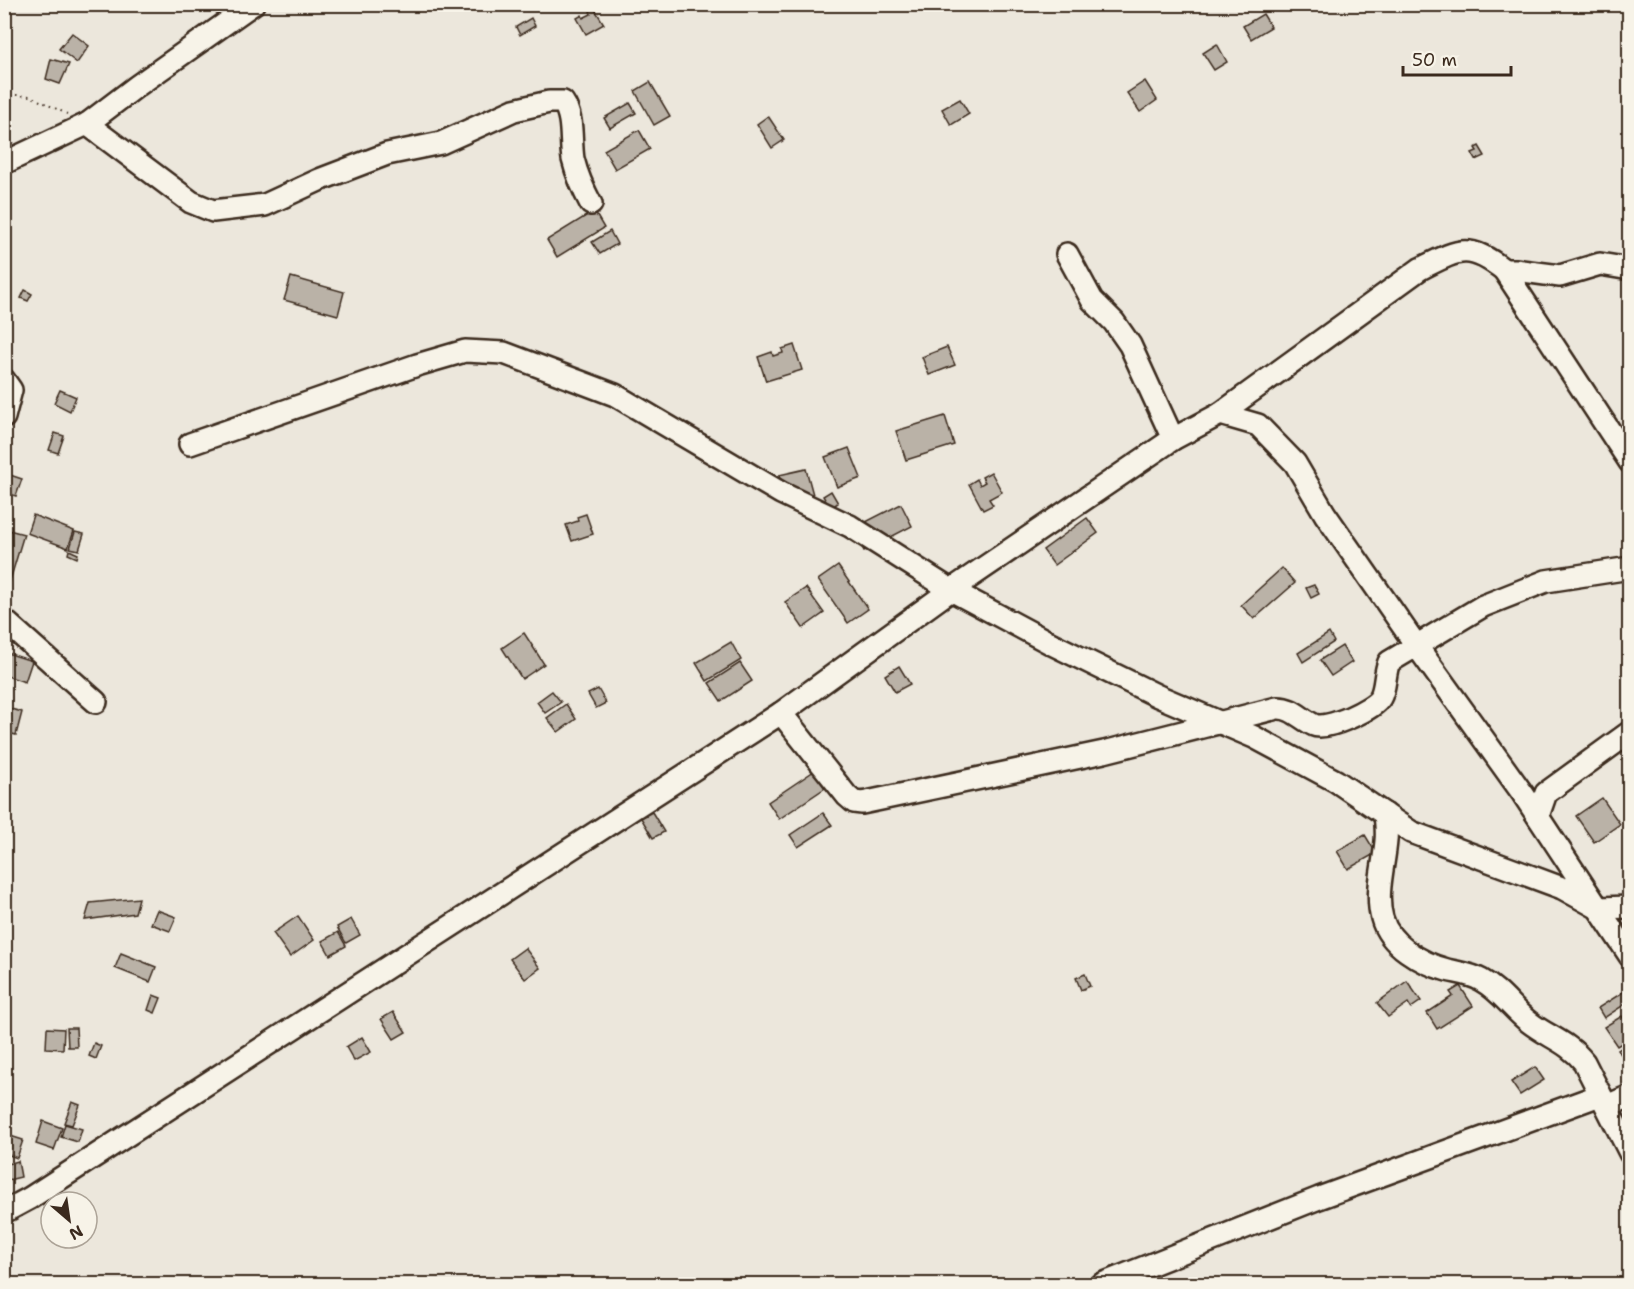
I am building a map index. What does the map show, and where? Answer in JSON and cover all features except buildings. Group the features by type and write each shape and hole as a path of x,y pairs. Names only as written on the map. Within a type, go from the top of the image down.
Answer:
{"street":[{"path":"4,163 87,124 253,4"},
{"path":"87,124 191,202 213,211 265,205 319,180 387,154 441,143 514,110 549,102 563,102 568,110 573,158 581,187 591,204"},
{"path":"4,1212 30,1198 780,713 951,590 1173,439 1221,414 1420,268 1452,252 1469,251 1486,256 1504,270 1629,462"},
{"path":"1067,254 1092,300 1114,322 1130,345 1173,439"},
{"path":"1504,270 1560,276 1600,264 1629,269"},
{"path":"190,444 417,365 465,351 504,354 615,395 781,493 850,526 951,590 1158,696 1254,737 1336,781 1411,832 1562,888 1598,908 1629,907"},
{"path":"4,380 11,390 4,417"},
{"path":"1221,414 1258,424 1294,463 1325,514 1538,816 1629,956"},
{"path":"780,713 847,796 854,802 862,803 1104,752 1284,708 1316,727 1331,725 1373,706 1378,701 1382,696 1389,662 1483,606 1546,581 1629,568"},
{"path":"4,620 96,702"},
{"path":"1523,794 1546,793 1629,732"},
{"path":"1538,816 1546,793"},
{"path":"1385,814 1387,838 1379,895 1381,918 1389,935 1399,946 1419,958 1446,970 1464,973 1498,991 1530,1022 1576,1052 1584,1062 1629,1153"},
{"path":"1102,1284 1319,1198 1508,1127 1629,1096"}],"path":[{"path":"4,94 30,96 87,124"}]}
